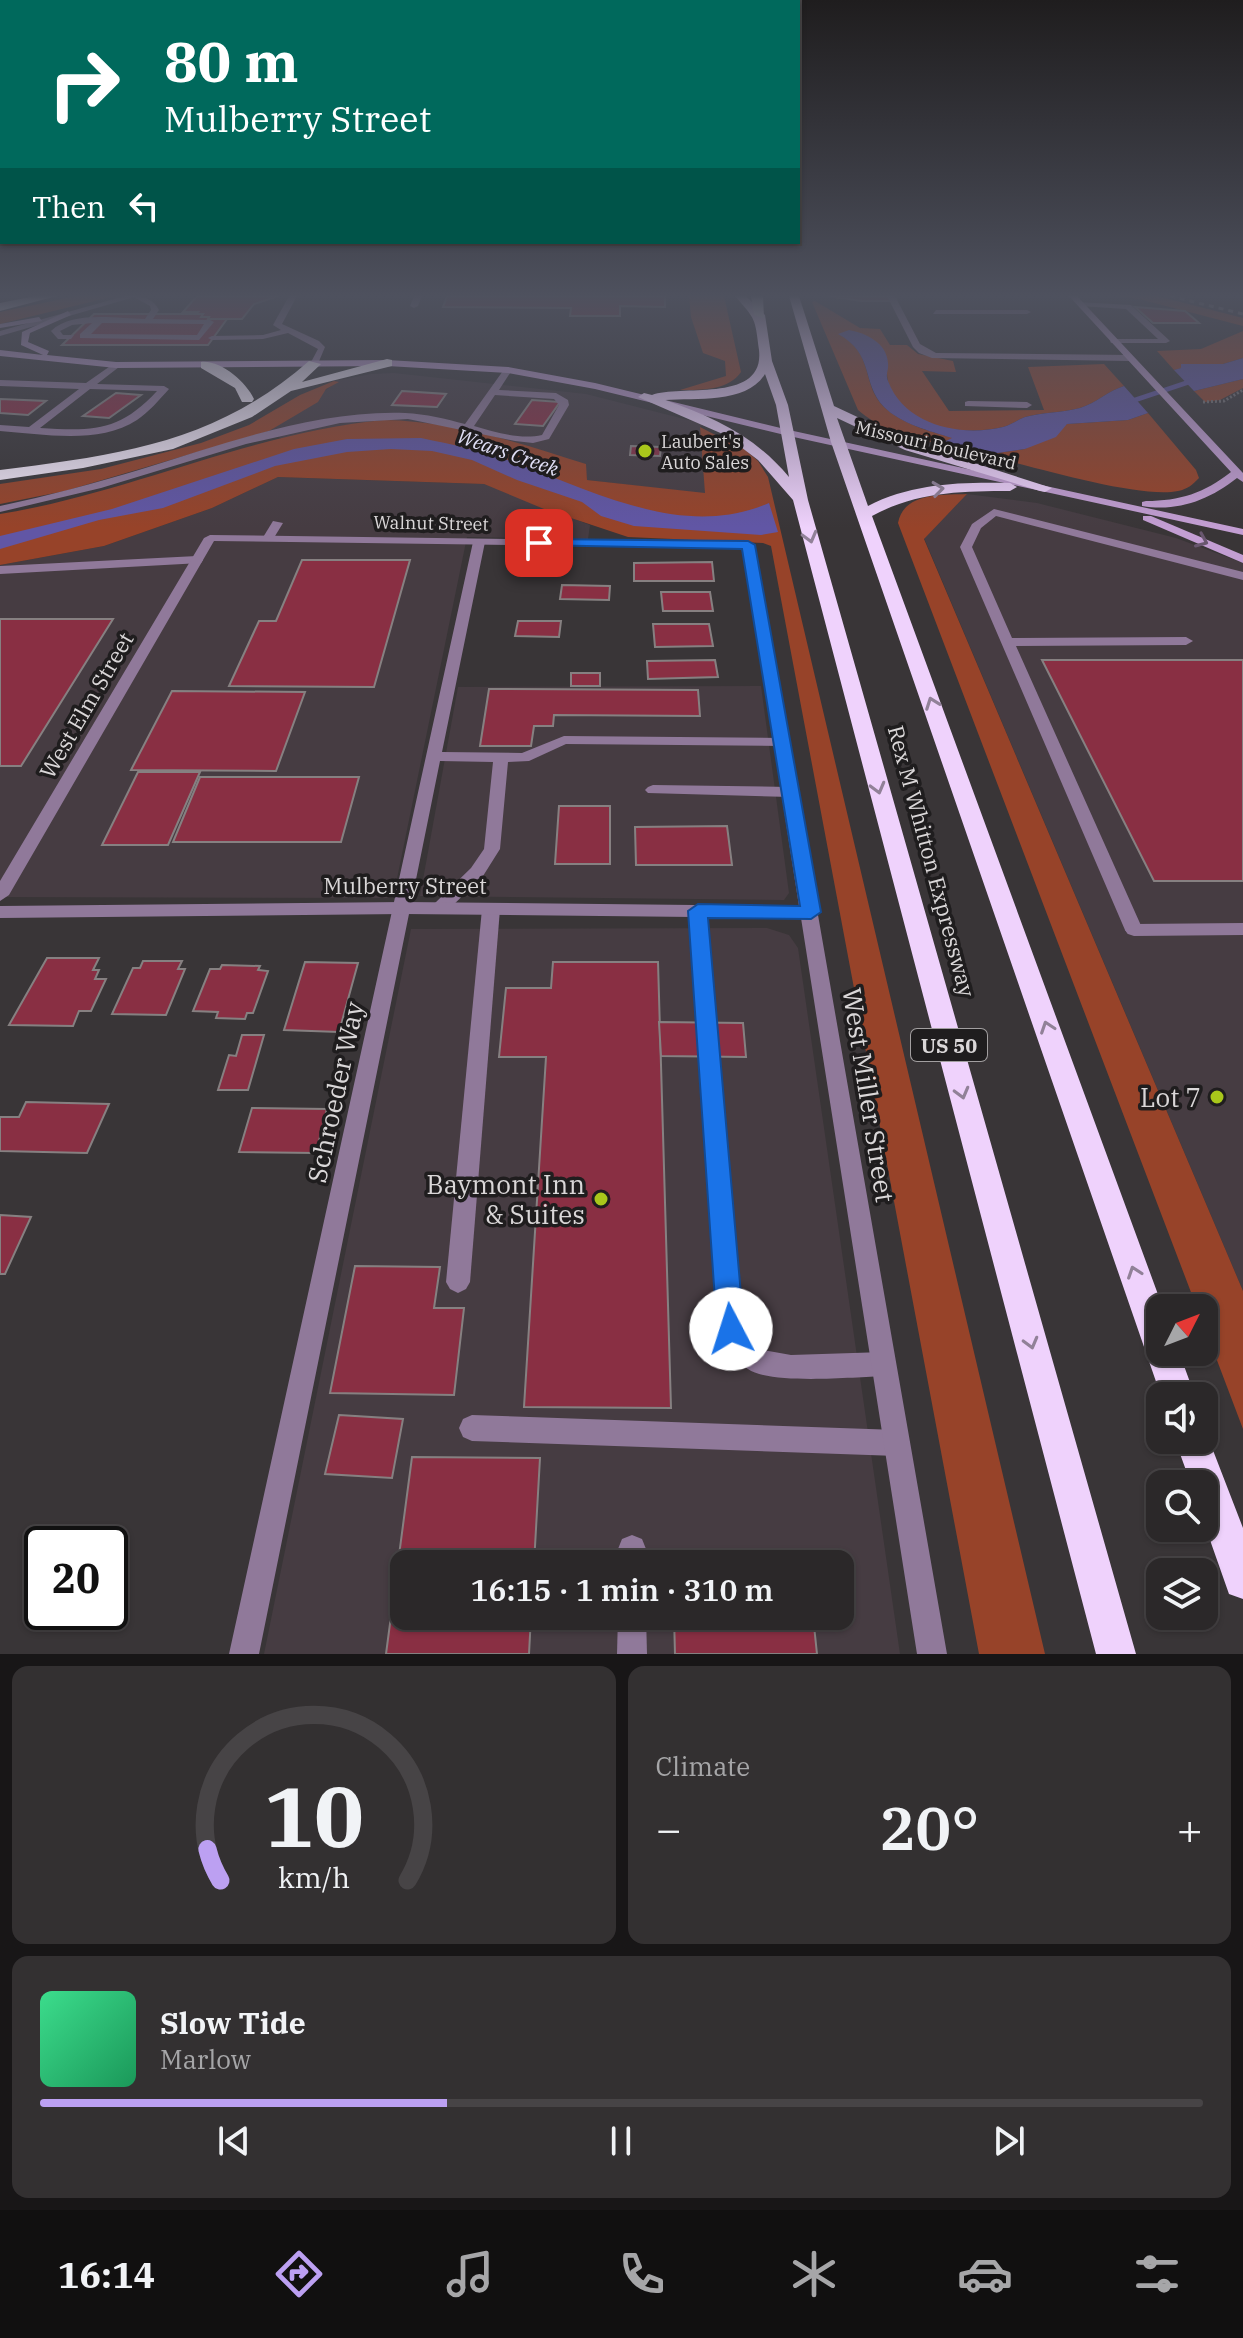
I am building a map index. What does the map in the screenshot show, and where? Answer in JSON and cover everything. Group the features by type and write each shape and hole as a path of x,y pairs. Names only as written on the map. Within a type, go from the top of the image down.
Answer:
{"highway":[{"path":"220,373 241,386 247,399"},
{"path":"0,466 71,458 200,423 247,399 286,373"},
{"path":"277,397 304,373"},
{"path":"0,475 72,465 167,444 236,419 277,397 346,373"},
{"path":"644,397 729,392 754,381 759,373"},
{"name":"Rex M Whitton Expressway","path":"770,373 789,433 801,500 1116,1654"},
{"name":"Rex M Whitton Expressway","path":"817,373 838,442 1146,1307"},
{"path":"644,397 704,419 739,436 775,467 801,500"},
{"path":"827,408 910,447 1045,488"},
{"path":"865,514 898,496 935,489 1045,488"},
{"path":"1198,1454 1243,1580"}],"main road":[{"name":"Missouri Boulevard","path":"524,373 644,397 789,433 1243,532"},
{"path":"1109,502 1161,505 1193,500 1213,493 1240,476 1144,373"},
{"path":"1109,502 1243,559"}],"street":[{"path":"31,430 106,373"},
{"path":"469,426 506,373"},
{"path":"0,383 164,389 147,395 112,422 47,431 0,428"},
{"path":"0,509 78,493 225,448 330,422 407,416 533,440 546,437 564,405 563,400 556,396 492,392"},
{"path":"968,404 1027,405"},
{"path":"1243,576 994,512 976,526 966,547 1134,930 1243,929"},
{"path":"268,539 277,523"},
{"name":"Walnut Street","path":"210,538 748,545"},
{"name":"West Elm Street","path":"0,895 210,538"},
{"name":"Schroeder Way","path":"244,1654 479,542"},
{"name":"West Miller Street","path":"748,545 932,1654"},
{"path":"0,570 197,560"},
{"path":"1006,642 1186,641"},
{"path":"436,756 524,758 564,740 782,742"},
{"path":"440,908 477,872 492,849 501,758"},
{"path":"653,790 790,792"},
{"name":"Mulberry Street","path":"0,912 404,908 811,912"},
{"path":"458,1282 491,909"},
{"path":"698,911 731,1329 756,1361 791,1367 884,1364"},
{"path":"472,1428 897,1443"},
{"path":"632,1630 632,1654"}],"path":[{"path":"1203,402 1224,401 1243,390"}],"shaded area":[{"path":"396,373 586,394 704,424 700,427 706,494 587,480 585,464 455,427 384,420 322,429 282,439 269,431 337,382 334,381"},
{"path":"726,373 740,373 721,386 680,390 726,376"},
{"path":"842,373 867,373 877,398 891,413 908,423 954,438 930,442 917,440 879,425 858,410"},
{"path":"867,373 887,373 896,396 907,409 936,425 953,429 987,430 1025,417 1080,408 1124,386 1148,413 1128,420 1067,424 1056,437 1025,449 984,455 938,445 952,438 925,430 891,413 872,388"},
{"path":"887,373 923,373 949,411 1044,410 1030,373 1112,373 1124,386 1080,408 1032,415 1003,427 973,431 941,427 912,414 892,392"},
{"path":"1177,373 1243,373 1243,379 1194,391"},
{"path":"1243,379 1243,388 1220,400 1205,402 1194,391"},
{"path":"334,381 339,382 326,389 318,402 269,431 65,491 0,504 0,484 101,469 201,443 249,425 300,395"},
{"path":"1148,413 1196,470 1199,478 1187,488 1160,492 1111,486 984,455 1025,449 1067,424 1128,420"},
{"path":"384,420 436,424 536,448 586,464 587,480 705,493 700,427 737,443 758,461 768,477 1045,1654 979,1654 771,546 763,543 628,537 544,509 484,484 278,477 212,508 104,546 0,565 0,514 96,492 287,437"},
{"path":"421,438 493,455 609,498 673,514 705,516 737,513 769,503 778,532 761,535 634,526 601,516 582,502 517,480 472,460 432,451 391,449 347,452 275,466 163,508 99,520 0,549 0,536 112,509 294,449 347,439"},
{"path":"278,477 484,484 590,525 588,539 467,537 393,898 0,897 0,565 104,546 212,508"},
{"path":"967,494 1037,503 1176,538 1243,563 1243,1291 924,538"},
{"path":"967,494 924,539 1243,1291 1243,1429 1218,1363 1218,1294 1192,1294 898,523 902,513 916,500 936,495"},
{"path":"761,686 789,893 784,900 420,896 458,687"},
{"path":"767,928 789,935 798,948 900,1654 264,1654 411,929"}],"building":[{"path":"402,391 446,394 437,407 392,405"},
{"path":"116,393 141,395 109,418 83,416"},
{"path":"0,399 46,401 28,415 0,413"},
{"path":"532,400 560,402 543,426 515,424"},
{"name":"Laubert's Auto Sales","path":"631,446 661,447 660,456 630,455"},
{"path":"302,560 410,560 374,687 229,686 259,621 276,621"},
{"path":"712,562 714,581 634,581 634,563"},
{"path":"562,585 610,586 609,600 560,599"},
{"path":"661,592 710,592 713,611 663,611"},
{"path":"0,619 113,619 21,766 0,766"},
{"path":"518,621 561,621 559,637 515,636"},
{"path":"653,624 709,624 713,646 655,647"},
{"path":"715,660 718,677 648,679 647,661"},
{"path":"1042,660 1243,660 1243,881 1154,881"},
{"path":"571,673 600,673 600,686 571,686"},
{"path":"489,689 698,690 700,716 554,715 553,726 534,726 531,746 480,746"},
{"path":"172,691 305,692 276,771 131,770"},
{"path":"138,772 200,772 168,845 102,845"},
{"path":"200,777 359,777 341,842 173,842"},
{"path":"559,806 610,806 610,864 555,864"},
{"path":"727,826 732,865 636,865 635,827"},
{"path":"47,958 99,958 93,970 99,970 95,979 106,979 91,1011 79,1011 73,1026 9,1025"},
{"path":"143,961 182,961 178,969 185,969 166,1015 112,1014 133,968 140,968"},
{"path":"305,962 358,963 339,1032 284,1030"},
{"name":"Baymont Inn & Suites","path":"553,962 658,962 671,1408 524,1407 546,1057 499,1057 506,988 551,988"},
{"path":"222,965 260,966 258,970 268,971 253,1013 247,1013 245,1019 216,1018 218,1012 193,1011 210,969 220,969"},
{"path":"659,1022 743,1023 746,1057 661,1056"},
{"path":"242,1035 264,1035 248,1090 218,1090 229,1055 236,1056"},
{"path":"26,1102 109,1104 87,1153 0,1151 0,1117 19,1117"},
{"path":"252,1108 327,1109 316,1153 239,1152"},
{"path":"0,1215 31,1217 5,1274 0,1274"},
{"path":"355,1266 440,1267 434,1308 464,1308 454,1395 330,1393"},
{"path":"339,1415 403,1419 392,1478 325,1474"},
{"path":"412,1457 540,1458 535,1550 400,1550"},
{"path":"390,1624 390,1630 530,1630 529,1654 386,1654"},
{"path":"674,1630 814,1630 817,1654 675,1654"}],"waterway":[{"name":"Wears Creek","path":"1126,403 1198,379"}],"place":[{"name":"Laubert's Auto Sales","path":"645,451"},
{"name":"Lot 7","path":"1217,1097"},
{"name":"Baymont Inn & Suites","path":"601,1199"}],"route":[{"path":"539,543 748,545 811,912 698,911 731,1329"}]}
